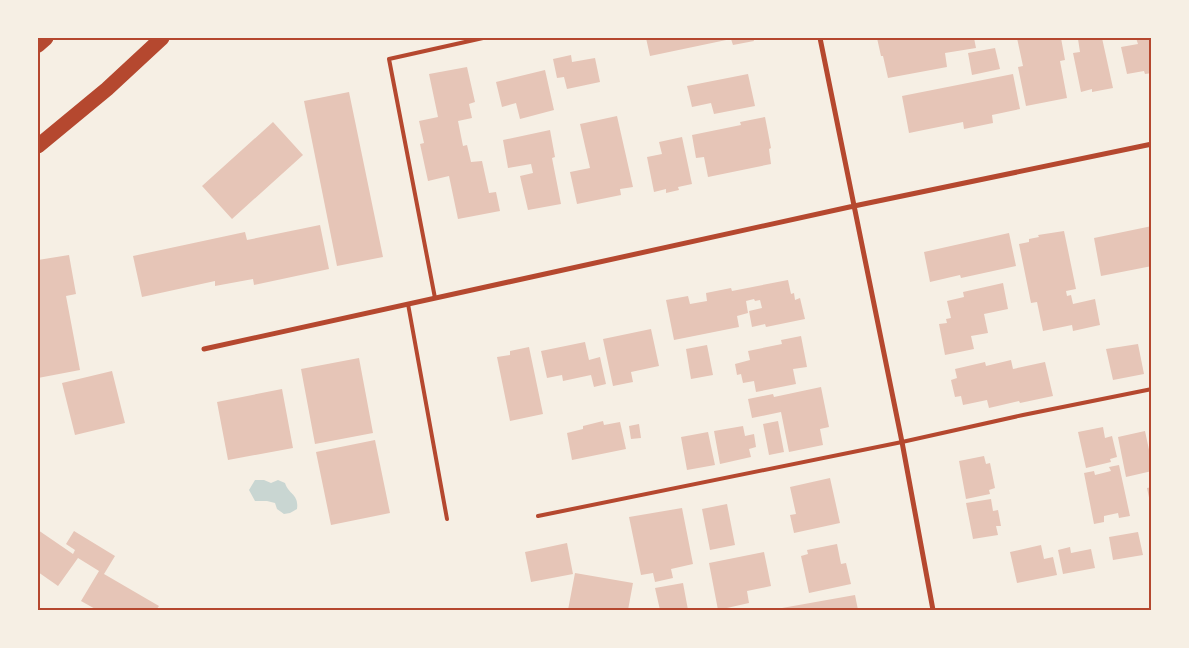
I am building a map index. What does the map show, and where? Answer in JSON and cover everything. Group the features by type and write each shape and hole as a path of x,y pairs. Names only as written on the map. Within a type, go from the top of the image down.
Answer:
{"highway":[{"path":"38,45 46,38"},
{"path":"38,146 107,89 162,38"}],"street":[{"path":"820,38 902,442 933,610"},
{"path":"204,349 854,206 1152,144"}],"lane":[{"path":"435,298 389,59 483,38"},
{"path":"408,304 447,519"},
{"path":"538,516 1152,389"}],"shaded area":[{"path":"255,480 264,480 271,483 278,480 285,483 297,500 297,509 284,514 277,509 275,503 255,501 249,490"}],"building":[{"path":"646,38 753,38 754,41 733,45 731,39 650,56"},
{"path":"877,38 974,38 976,48 945,53 947,67 888,78"},
{"path":"1017,38 1061,38 1065,60 1060,61 1067,98 1026,106 1018,67 1023,66"},
{"path":"1102,38 1113,88 1092,92 1092,89 1081,92 1073,53 1080,52 1078,39"},
{"path":"1136,38 1152,38 1152,73 1145,74 1144,71 1127,74 1121,47 1138,44"},
{"path":"995,48 1000,69 972,75 968,53"},
{"path":"571,55 572,62 595,58 600,82 567,89 564,77 557,78 553,59"},
{"path":"467,67 475,102 469,104 472,118 458,121 463,146 467,145 471,162 482,161 489,193 496,192 500,211 458,219 449,176 428,181 420,144 424,143 419,121 438,117 429,74"},
{"path":"545,70 554,110 520,119 516,103 502,107 496,82"},
{"path":"748,74 755,106 714,114 711,103 692,107 687,86"},
{"path":"1013,74 1020,109 992,115 993,123 964,129 963,122 909,133 902,96"},
{"path":"349,92 383,257 337,266 304,101"},
{"path":"617,116 633,187 620,189 621,195 577,204 570,172 590,168 580,124"},
{"path":"765,117 771,148 769,149 771,164 708,177 704,157 696,158 692,135 741,125 740,122"},
{"path":"273,122 303,155 232,219 202,186"},
{"path":"550,130 555,157 552,158 561,204 528,210 520,176 533,173 531,164 508,168 503,140"},
{"path":"682,137 692,184 678,187 679,190 666,193 666,189 654,192 647,157 662,154 659,142"},
{"path":"320,225 329,269 254,285 253,279 215,286 215,281 142,297 133,256 245,232 247,240"},
{"path":"1152,226 1152,266 1101,276 1094,238"},
{"path":"1064,231 1076,289 1066,291 1067,296 1071,295 1073,304 1095,299 1100,325 1073,331 1072,325 1043,331 1037,302 1031,303 1019,244 1029,242 1029,239 1039,237 1038,235"},
{"path":"1009,233 1016,266 961,278 960,275 930,282 924,252"},
{"path":"69,255 76,294 66,296 80,370 38,378 38,260"},
{"path":"788,280 791,294 794,293 795,300 800,298 805,319 766,327 765,324 752,327 749,311 762,308 760,300 755,301 754,299 746,301 748,313 737,316 739,327 674,340 666,300 688,296 690,304 707,301 706,293 731,288 732,291"},
{"path":"1003,283 1008,309 984,314 988,333 971,336 974,349 945,355 939,324 947,323 946,319 951,318 947,301 964,297 963,292"},
{"path":"651,329 659,366 631,372 633,382 613,386 603,339"},
{"path":"801,336 807,367 793,369 796,384 756,392 754,381 743,383 741,374 737,375 735,364 750,360 748,351 782,344 781,340"},
{"path":"585,342 589,360 600,357 606,384 594,387 591,375 563,381 562,375 547,378 541,351"},
{"path":"1138,344 1144,374 1113,380 1106,349"},
{"path":"707,345 713,375 691,379 686,349"},
{"path":"529,347 543,414 510,421 497,357 510,355 510,351"},
{"path":"359,358 373,433 315,444 301,369"},
{"path":"1011,360 1013,369 1045,362 1053,396 989,408 987,400 963,405 961,396 955,397 951,380 957,378 955,369 985,362 986,366"},
{"path":"112,371 125,423 75,435 62,383"},
{"path":"821,387 829,427 820,429 823,445 789,452 781,412 752,418 748,399 773,394 774,397"},
{"path":"282,389 293,448 228,460 217,402"},
{"path":"603,421 604,425 620,422 626,449 572,460 567,433 583,429 583,426"},
{"path":"778,421 784,452 769,455 763,424"},
{"path":"639,424 641,438 631,439 629,426"},
{"path":"743,426 745,436 754,434 756,447 749,449 751,457 720,464 714,431"},
{"path":"1103,427 1105,438 1112,436 1117,457 1110,459 1111,462 1086,468 1078,432"},
{"path":"1145,431 1152,471 1126,477 1118,437"},
{"path":"708,432 715,465 687,470 681,437"},
{"path":"375,440 390,513 331,525 316,452"},
{"path":"984,456 986,464 990,463 995,488 989,490 990,494 966,499 959,461"},
{"path":"1119,465 1130,516 1119,518 1118,513 1104,516 1104,522 1094,524 1084,473 1094,471 1095,475 1111,471 1109,467"},
{"path":"830,478 840,523 794,533 790,515 796,514 790,487"},
{"path":"1152,487 1152,507 1151,507 1147,488"},
{"path":"991,499 993,511 998,510 1001,526 996,526 998,535 973,539 966,503"},
{"path":"727,504 735,545 710,550 702,509"},
{"path":"682,508 693,564 671,569 673,578 655,582 653,573 641,575 629,517"},
{"path":"38,530 73,554 75,550 66,544 74,531 115,556 104,574 159,606 156,610 97,610 81,601 99,571 78,558 58,586 38,572"},
{"path":"1138,532 1143,555 1113,560 1109,537"},
{"path":"567,543 573,574 531,582 525,552"},
{"path":"837,544 841,564 846,563 851,584 809,593 801,556 808,554 807,550"},
{"path":"1041,545 1044,559 1053,557 1057,575 1017,583 1010,552"},
{"path":"1070,547 1071,553 1091,549 1095,568 1063,574 1058,550"},
{"path":"764,552 771,586 747,591 749,603 718,610 709,563"},
{"path":"575,573 633,583 628,610 568,610"},
{"path":"683,583 688,610 660,610 655,588"},
{"path":"855,595 858,610 782,610 782,608"}]}
